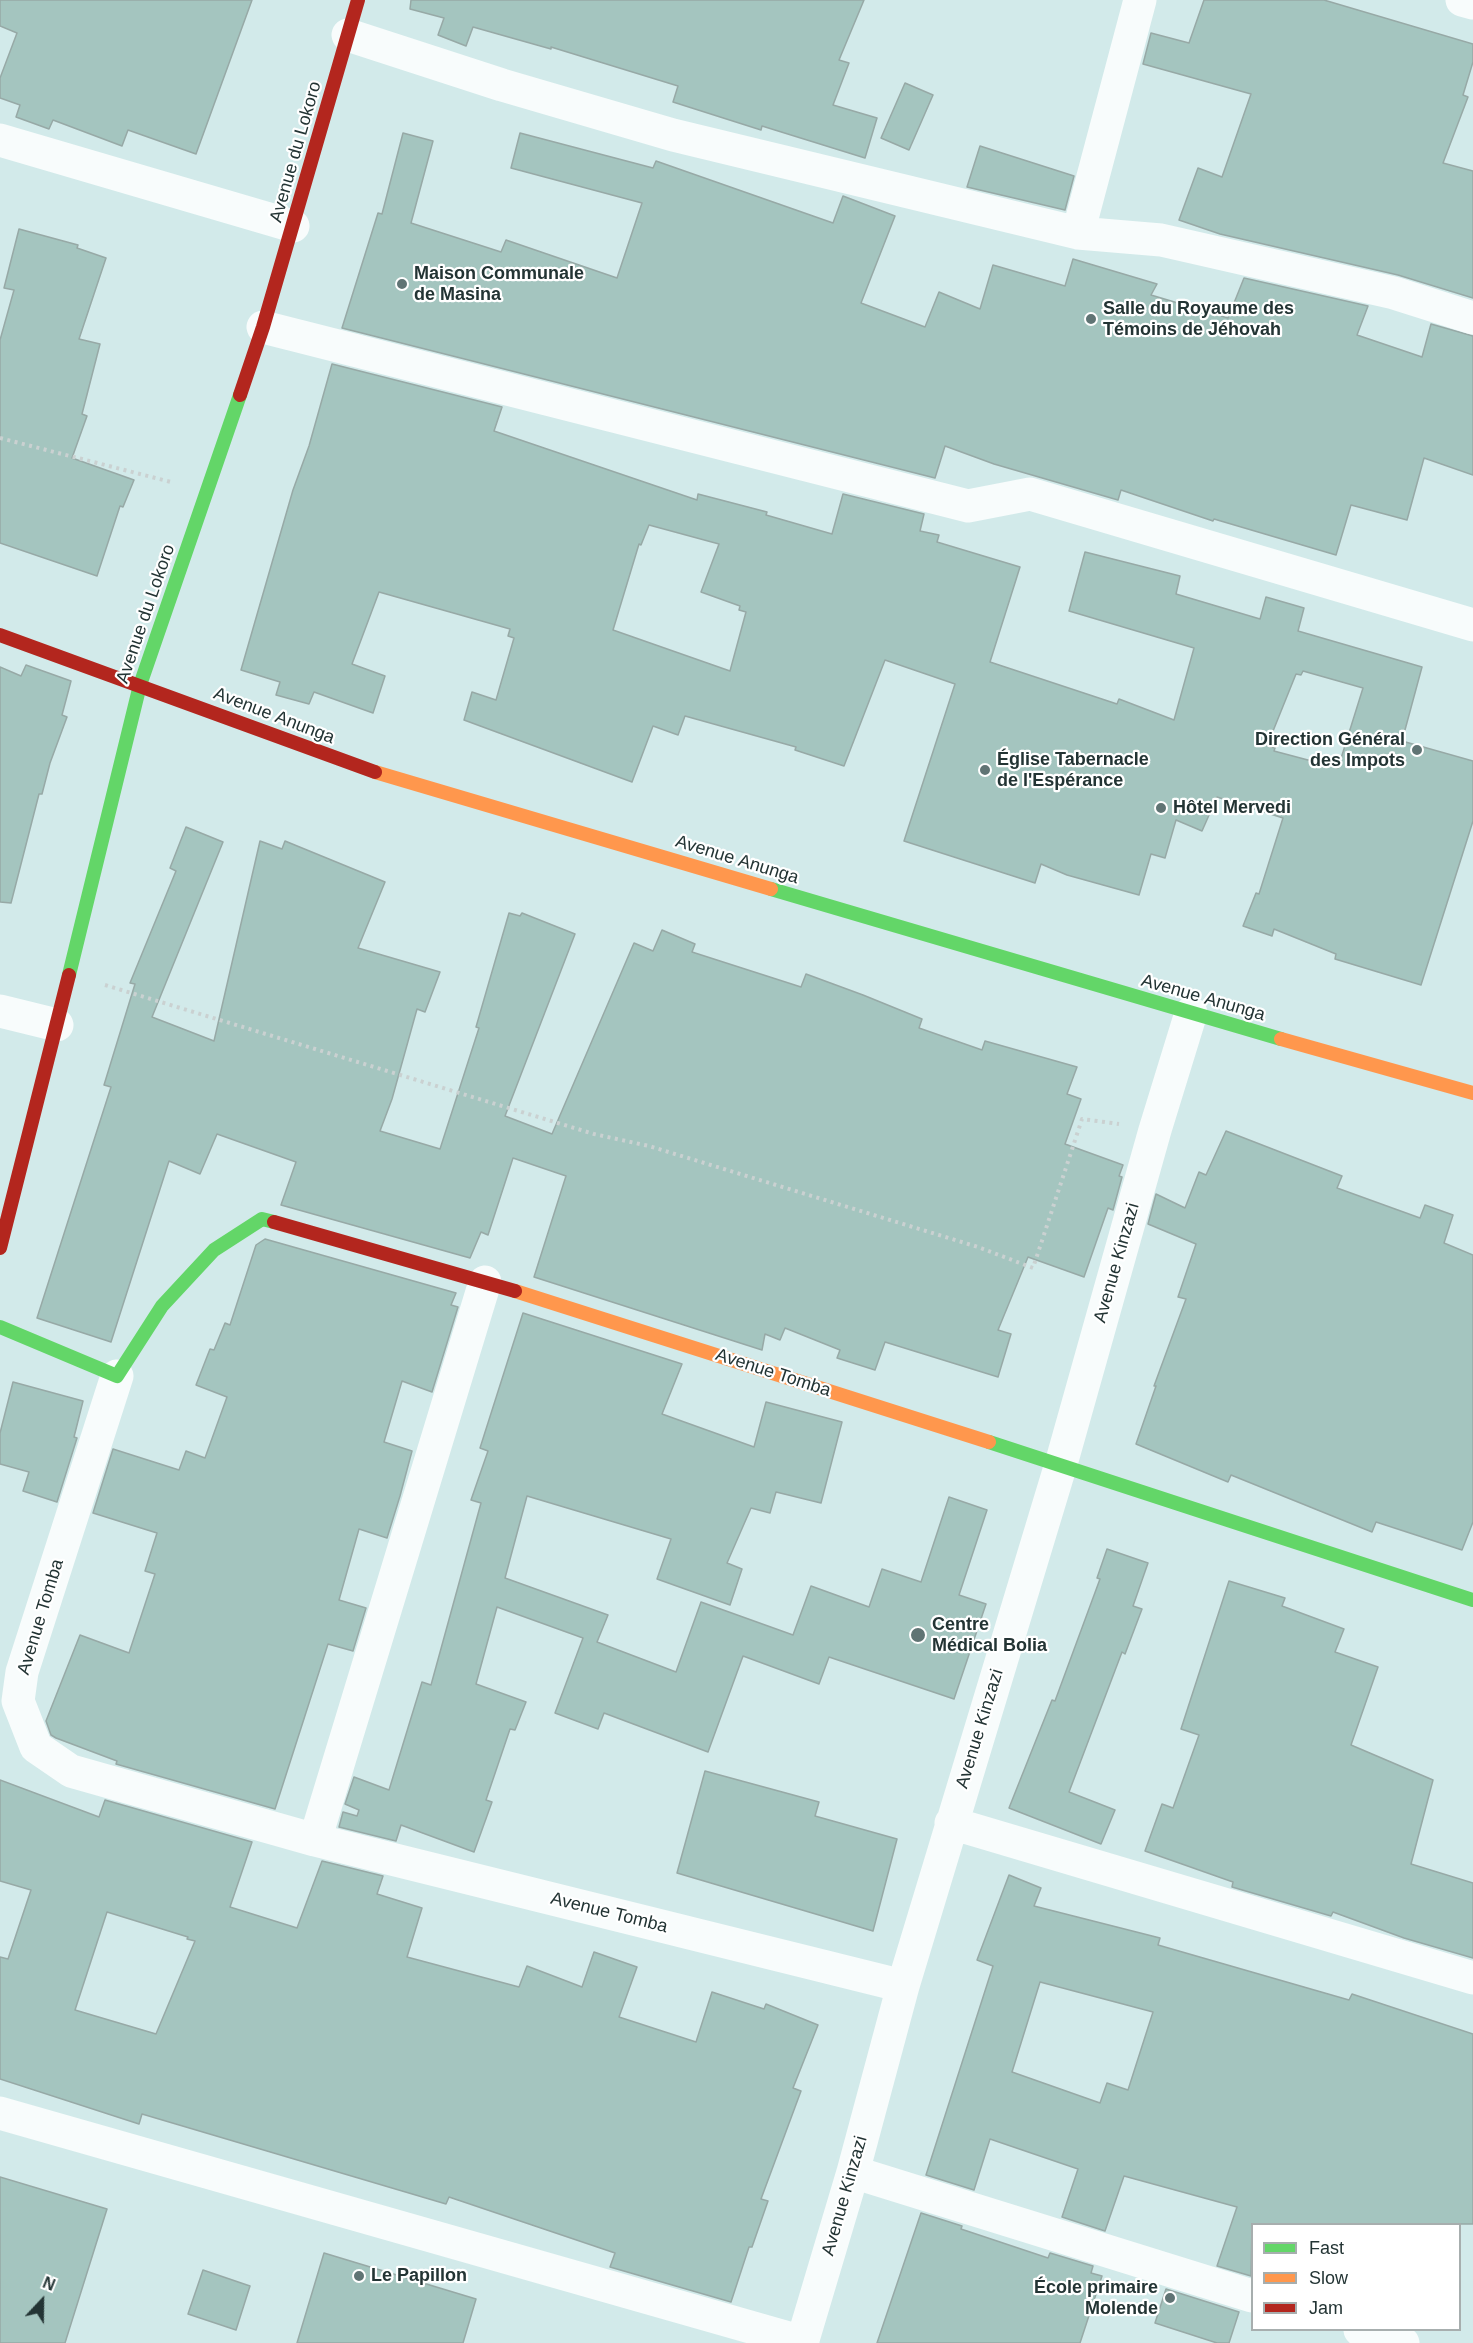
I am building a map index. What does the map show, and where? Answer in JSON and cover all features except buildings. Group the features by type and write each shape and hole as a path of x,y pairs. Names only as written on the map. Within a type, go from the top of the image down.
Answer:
{"street":[{"name":"Avenue du Lokoro","path":"0,1248 70,974 140,685 263,327 358,0"},
{"path":"1078,232 1140,0"},
{"path":"1462,0 1473,3"},
{"path":"348,35 502,85 673,135 1078,232 1161,240 1394,293 1473,318"},
{"path":"0,140 293,226"},
{"path":"263,327 969,506 1030,494 1473,625"},
{"name":"Avenue Anunga","path":"0,635 352,765 1191,1013 1473,1093"},
{"path":"0,1011 57,1025"},
{"name":"Avenue Kinzazi","path":"802,2342 853,2172 903,1986 951,1822 1061,1464 1155,1130 1191,1013"},
{"name":"Avenue Tomba","path":"903,1986 315,1840 71,1771 36,1747 18,1701 22,1672 117,1376 162,1306 214,1250 262,1219 372,1247 1061,1464 1473,1600"},
{"path":"315,1840 485,1282"},
{"path":"0,1327 117,1376"},
{"path":"951,1822 1473,1978"},
{"path":"0,2113 802,2342"},
{"path":"853,2172 1251,2296"},
{"path":"1363,2331 1403,2343"}],"path":[{"path":"0,438 207,491"},
{"path":"70,974 594,1134 672,1153 978,1247 1033,1269 1082,1119 1155,1130"}],"traffic: fast":[{"path":"69,975 140,685 240,395"},
{"path":"771,889 1281,1039"},
{"path":"0,1327 117,1376 162,1306 214,1250 262,1219 274,1222"},
{"path":"989,1442 1473,1600"}],"traffic: slow":[{"path":"375,772 771,889"},
{"path":"1281,1039 1473,1093"},
{"path":"515,1291 989,1442"}],"traffic: jam":[{"path":"240,395 263,327 358,0"},
{"path":"0,635 375,772"},
{"path":"0,1248 69,975"},
{"path":"274,1222 515,1291"}],"place":[{"name":"Maison Communale de Masina","path":"402,284"},
{"name":"Salle du Royaume des Témoins de Jéhovah","path":"1091,319"},
{"name":"Direction Général des Impots","path":"1417,750"},
{"name":"Église Tabernacle de l'Espérance","path":"985,770"},
{"name":"Hôtel Mervedi","path":"1161,808"},
{"name":"Centre Médical Bolia","path":"918,1635"},
{"name":"Le Papillon","path":"359,2276"},
{"name":"École primaire Molende","path":"1170,2298"}]}
